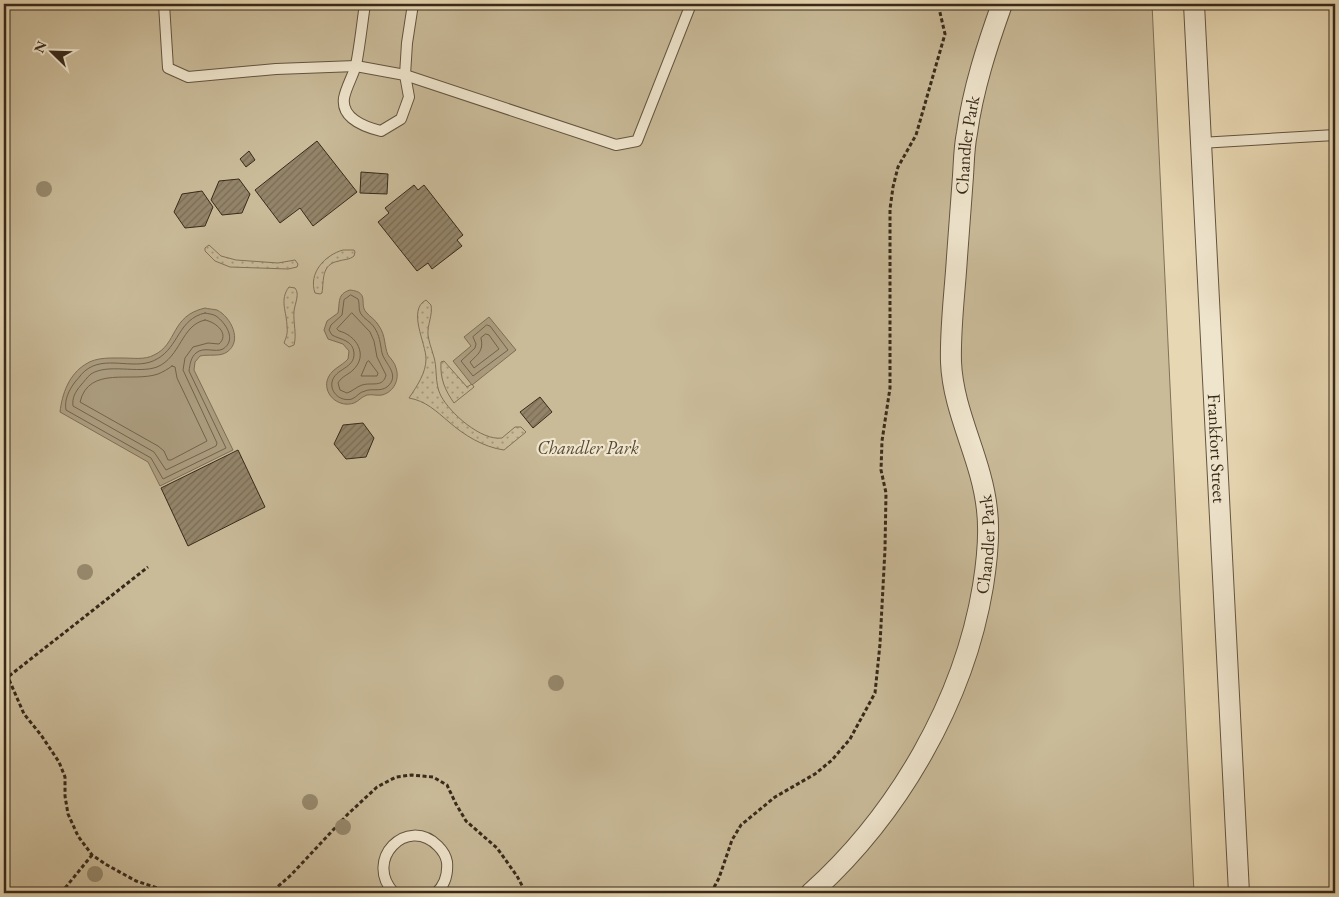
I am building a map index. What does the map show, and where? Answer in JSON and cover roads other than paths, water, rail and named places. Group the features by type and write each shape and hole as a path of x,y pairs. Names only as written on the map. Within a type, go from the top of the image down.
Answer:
{"street":[{"name":"Chandler Park","path":"811,893 851,853 890,803 918,760 942,715 963,665 981,599 988,536 984,487 957,398 951,361 966,134 988,42 1002,4"},
{"name":"Frankfort Street","path":"1194,4 1239,893"}],"lane":[{"path":"164,4 168,68 188,77 276,69 356,66 406,75 616,145 637,141 691,4"},
{"path":"365,4 356,66 344,99 346,111 352,118 366,127 380,131 401,119 409,97 406,75 407,43 412,4"},
{"path":"1200,143 1335,135"},
{"path":"394,893 386,883 383,873 383,862 387,852 394,844 403,838 414,836 424,837 434,842 442,849 446,859 448,869 446,880 436,893"}],"water":[{"path":"350,290 360,293 364,309 381,330 388,355 393,361 397,376 395,384 390,391 380,395 367,395 356,402 343,404 334,400 331,396 328,391 327,381 333,371 348,359 349,351 343,344 328,339 324,330 327,321 338,313 341,296"},
{"path":"205,308 222,313 231,323 235,336 232,347 227,352 200,356 195,362 194,370 233,450 160,486 148,462 60,412 63,398 67,385 75,373 86,364 99,359 150,357 162,350 186,317"},
{"path":"489,317 516,350 472,385 453,361 471,346 464,337"}]}
